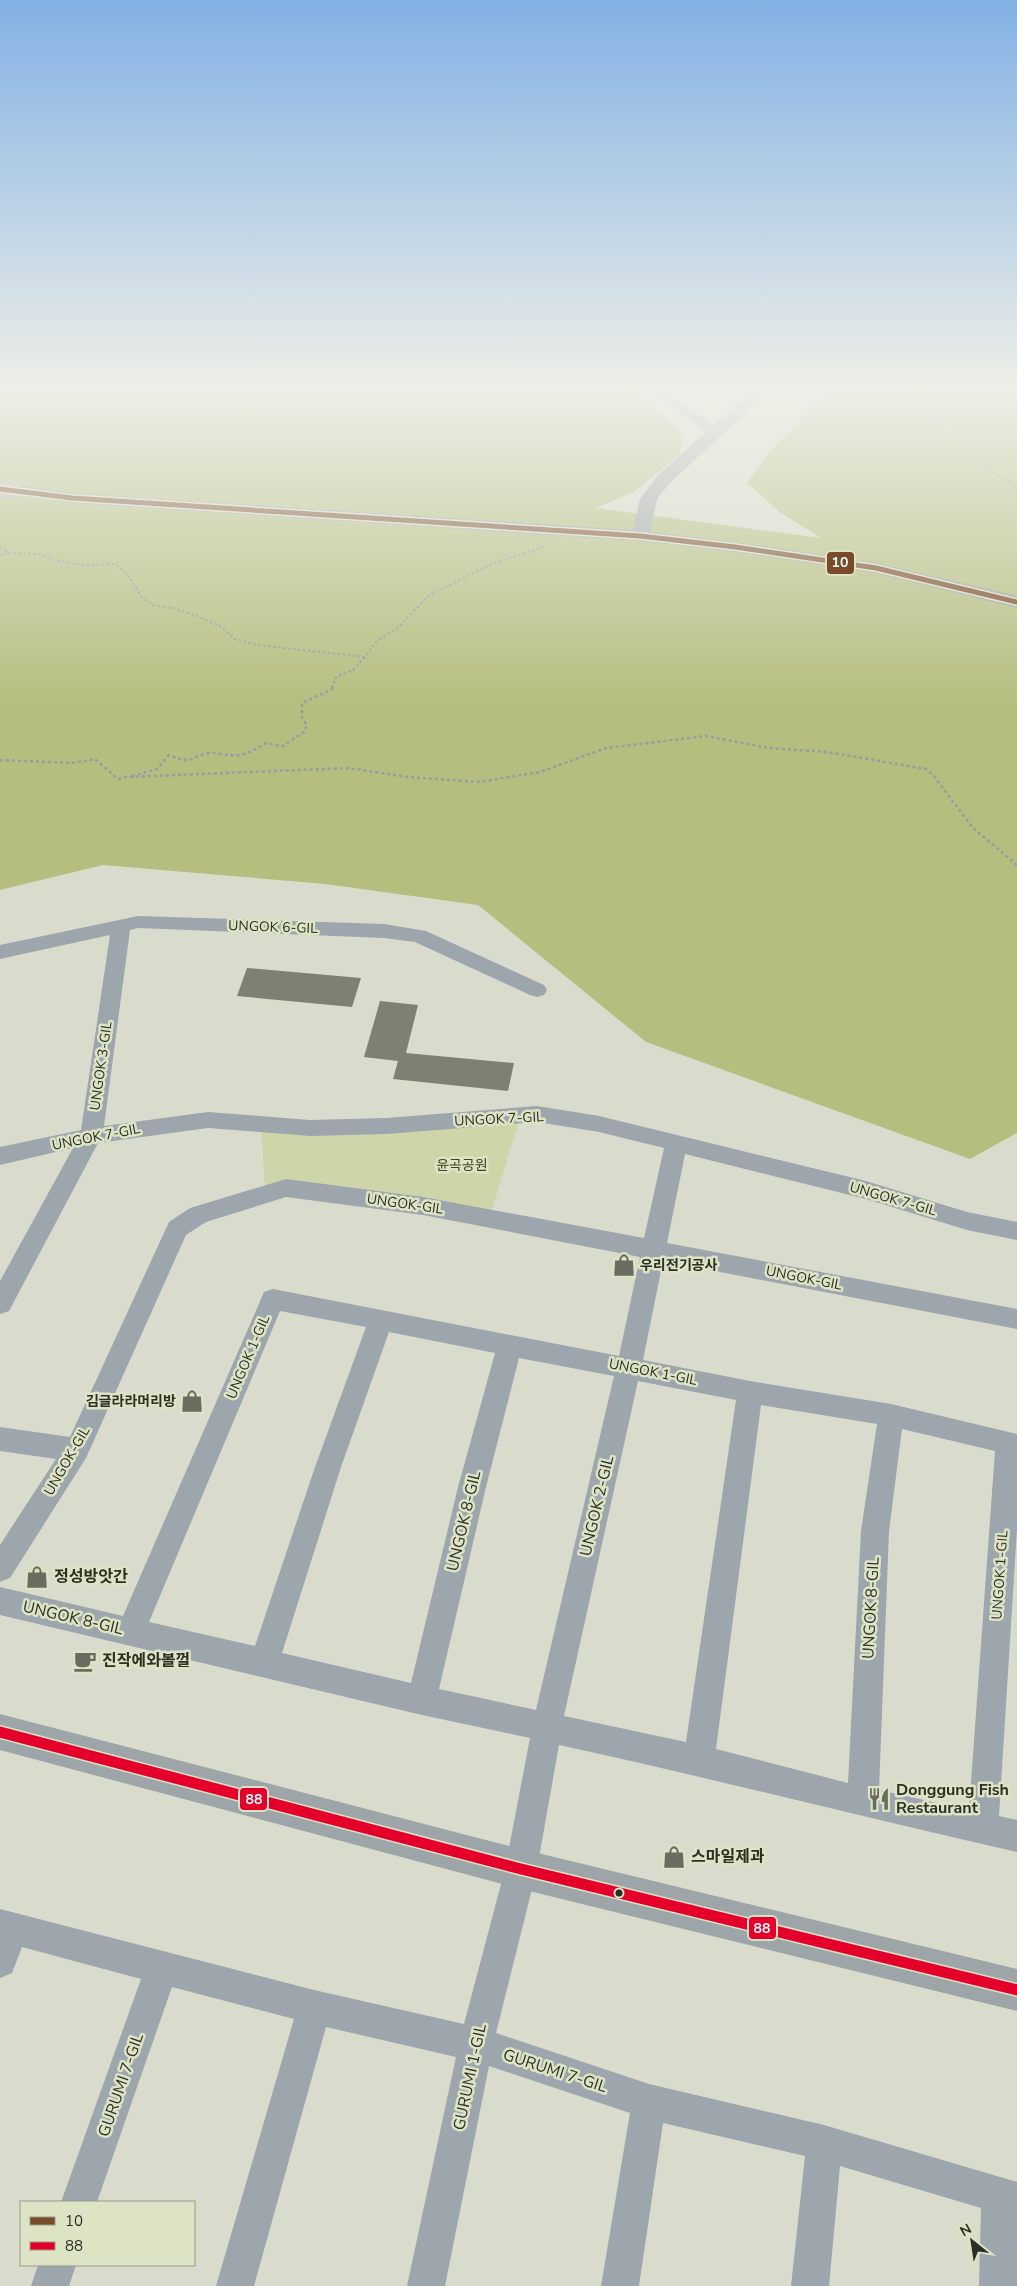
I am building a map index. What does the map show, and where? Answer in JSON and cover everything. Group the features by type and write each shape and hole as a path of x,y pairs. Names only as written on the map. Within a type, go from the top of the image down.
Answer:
{"main road":[{"path":"640,536 649,499 654,493"},
{"path":"18,497 72,498 640,536 735,547 876,568 1017,602"},
{"path":"0,1732 521,1869 1017,1990"}],"street":[{"name":"UNGOK 6-GIL","path":"0,952 138,922 384,931 419,936 537,990"},
{"name":"UNGOK 3-GIL","path":"0,1304 90,1136 121,926"},
{"name":"UNGOK 7-GIL","path":"0,1156 90,1136 208,1120 310,1128 386,1126 537,1114 599,1124 866,1190 967,1221 1017,1231"},
{"name":"UNGOK 2-GIL","path":"521,1869 547,1726 655,1249 676,1143"},
{"name":"UNGOK-GIL","path":"0,1569 77,1450 177,1229 198,1215 286,1188 423,1206 1017,1319"},
{"name":"UNGOK 1-GIL","path":"131,1631 273,1299 381,1321 629,1366 750,1392 891,1415 1009,1443 983,1828"},
{"path":"264,1663 328,1467 381,1321"},
{"name":"UNGOK 8-GIL","path":"422,1700 472,1487 510,1344"},
{"path":"699,1760 750,1392"},
{"name":"UNGOK 8-GIL","path":"862,1802 875,1531 891,1415"},
{"path":"0,1439 77,1450"},
{"name":"UNGOK 8-GIL","path":"0,1601 422,1700 699,1760 862,1802 1017,1836"},
{"name":"GURUMI 1-GIL","path":"426,2286 476,2044 521,1869"},
{"name":"GURUMI 7-GIL","path":"0,1961 7,1926 314,2007 476,2044 649,2102 824,2143 1009,2197 998,2286"},
{"name":"GURUMI 7-GIL","path":"79,2201 162,1968"},
{"path":"235,2286 314,2007"},
{"path":"620,2286 649,2102"},
{"path":"810,2286 824,2143"},
{"path":"50,2286 57,2266"}],"path":[{"path":"0,760 72,763 95,759 118,779 157,769 169,755 182,761 190,761 210,753 234,756 248,754 266,743 283,746 304,732 307,725 302,718 302,703 332,689 336,677 353,670 376,642 399,627 428,596 494,563 546,546"},
{"path":"0,547 10,553"},
{"path":"0,555 10,553 40,554 53,560 83,565 115,564 127,574 142,596 152,605 173,608 197,616 222,627 234,639 257,645 364,657"},
{"path":"126,777 349,768 407,777 480,782 540,772 606,748 706,736 769,748 827,752 897,762 926,770 936,779 973,828 1017,865"}],"green space":[{"path":"0,493 632,493 596,508 821,538 781,513 758,493 1017,493 1017,1133 970,1159 646,1042 478,905 325,884 103,865 0,890"},
{"name":"윤곡공원","path":"519,1121 491,1213 265,1188 261,1127"}],"building":[{"path":"247,968 361,978 352,1007 237,996"},
{"path":"380,1001 418,1005 406,1053 514,1063 508,1091 393,1079 398,1061 364,1057"}],"transit line":[{"name":"10","path":"29,493 72,498 640,536 735,547 876,568 1017,602"},
{"name":"88","path":"0,1732 521,1869 1017,1990"}],"place":[{"name":"우리전기공사","path":"624,1265"},
{"name":"김글라라머리방","path":"192,1401"},
{"name":"정성방앗간","path":"37,1577"},
{"name":"진작에와볼껄","path":"85,1661"},
{"name":"Donggung Fish Restaurant","path":"879,1799"},
{"name":"스마일제과","path":"674,1857"}]}
